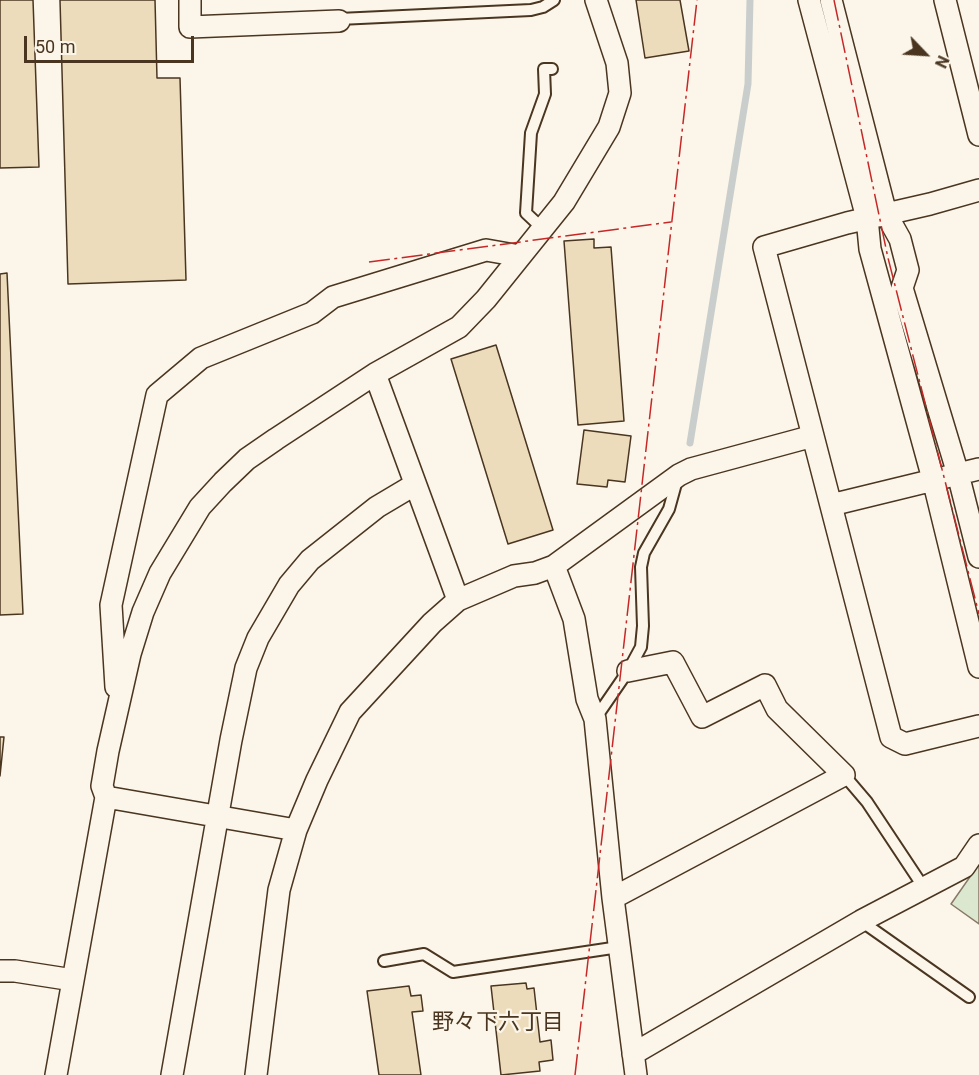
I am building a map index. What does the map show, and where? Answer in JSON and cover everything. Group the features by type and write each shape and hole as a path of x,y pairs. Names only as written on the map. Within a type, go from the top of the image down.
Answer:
{"street":[{"path":"190,0 190,27 339,21"},
{"path":"56,1075 106,797 102,786 117,704 130,654 160,573 200,507 247,459 375,374 459,327 486,299 564,202 609,127 620,93 617,63 596,0"},
{"path":"809,0 876,216 900,239 908,270 902,288 958,474 979,557"},
{"path":"831,0 876,216 870,249 933,479 979,667"},
{"path":"945,0 979,135"},
{"path":"979,190 764,247 891,737 905,744 979,726"},
{"path":"117,704 111,605 157,395 201,358 312,314 333,297 486,250 520,256"},
{"path":"375,374 458,600"},
{"path":"256,1075 279,890 296,830 350,712 432,623 458,600 514,576 535,573 554,566 679,475 691,469 813,436"},
{"path":"831,505 933,479 979,470"},
{"path":"172,1075 217,817 246,668 258,638 289,585 310,560 377,507 414,485"},
{"path":"554,566 574,619 587,699 595,719 613,898 636,1075"},
{"path":"613,898 844,775 777,709 765,685 702,717 673,662 628,671"},
{"path":"106,797 296,830"},
{"path":"633,1054 861,921 963,867 979,845"},
{"path":"0,970 73,981"}],"lane":[{"path":"339,21 339,19 531,10 543,7 554,0"},
{"path":"542,228 526,213 531,133 545,94 544,69 552,69"},
{"path":"595,719 628,671 641,647 643,626 641,567 644,553 669,509 679,475"},
{"path":"844,775 867,802 924,888"},
{"path":"861,921 969,997"},
{"path":"384,961 424,954 453,972 619,947"}],"green space":[{"path":"979,864 979,924 951,904"}],"building":[{"path":"0,0 33,0 39,167 0,168"},
{"path":"60,0 155,0 157,78 180,78 186,280 68,284"},
{"path":"636,0 680,0 689,51 645,58"},
{"path":"594,239 594,248 611,247 624,421 578,425 564,241"},
{"path":"7,273 23,614 0,615 0,274"},
{"path":"496,345 553,530 508,544 451,359"},
{"path":"584,430 631,436 625,482 608,480 607,487 577,484"},
{"path":"0,737 4,737 0,776"},
{"path":"526,983 527,989 534,988 540,1042 551,1040 553,1060 539,1062 540,1071 501,1075 491,986"},
{"path":"409,986 411,996 421,995 423,1011 412,1012 421,1075 379,1075 367,991"}],"waterway":[{"path":"690,443 748,84 750,0"}],"power":[{"path":"575,1075 697,0"},
{"path":"834,0 888,258 979,614"},
{"path":"369,262 671,222"}],"district":[{"name":"野々下六丁目","path":"498,1023"}]}
